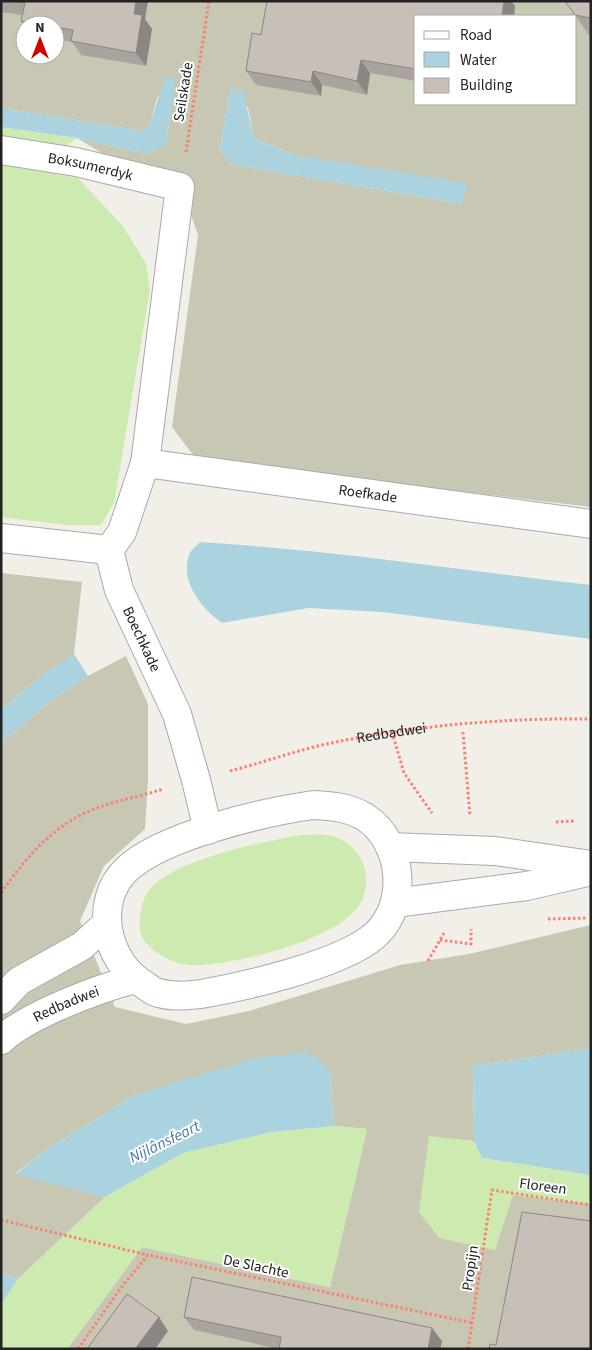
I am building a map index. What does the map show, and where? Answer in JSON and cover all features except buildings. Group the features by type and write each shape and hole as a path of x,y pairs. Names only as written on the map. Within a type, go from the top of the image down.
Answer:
{"street":[{"name":"Boksumerdyk","path":"1,150 76,162 180,187"},
{"path":"1,538 109,550 122,532 145,463 180,187"},
{"name":"Roefkade","path":"145,463 591,524"},
{"name":"Boechkade","path":"109,550 119,590 177,714 208,830"},
{"path":"313,805 339,806 366,818 384,834 390,847 397,875 395,903 388,919 371,939 344,954 305,967 220,990 184,996 158,993 136,979 118,960 106,924 113,888 125,871 143,856 208,830 276,810 313,805"},
{"path":"390,847 495,851 591,865"},
{"path":"395,903 528,886 591,871"},
{"path":"1,1000 19,981 82,946 106,924"},
{"name":"Redbadwei","path":"1,1040 25,1024 90,992 136,979"}],"path":[{"name":"Seilskade","path":"180,187 209,1"},
{"name":"Redbadwei","path":"196,780 278,756 392,732 462,722 591,719"},
{"path":"463,732 470,818"},
{"path":"1,893 39,845 64,825 96,808 147,794"},
{"path":"428,961 440,940 472,944"},
{"name":"Floreen","path":"492,1190 591,1204"},
{"name":"Propijn","path":"468,1349 474,1324 492,1190"},
{"name":"De Slachte","path":"1,1220 148,1255 474,1324"},
{"path":"78,1349 120,1289 148,1255"}],"shaded area":[{"path":"1,1 591,1 591,507 196,459 172,427 198,235 188,206 77,138 148,154 166,143 175,79 157,98 150,123 144,131 1,108","holes":["230,89 248,108 254,138 294,155 462,204 230,164 220,150"]},
{"path":"1,573 82,582 74,654 38,678 1,710"},
{"path":"126,656 148,704 148,779 145,829 104,866 80,921 115,1007 186,1024 249,1011 400,965 469,954 591,925 591,1048 473,1066 474,1141 429,1137 513,1195 591,1204 591,1349 67,1349 142,1247 330,1287 367,1129 334,1126 330,1073 137,1094 44,1151 16,1173 105,1197 18,1279 1,1273 1,743 52,700 88,676"}],"green space":[{"path":"1,127 77,138 64,148 1,138"},
{"path":"1,164 78,178 123,226 146,264 150,290 114,503 101,525 66,525 1,517"},
{"path":"301,835 324,835 338,838 357,852 362,861 366,883 364,894 360,904 353,913 339,924 321,934 276,951 207,965 189,965 169,960 150,948 142,937 140,914 143,903 149,890 161,879 178,869 220,854 264,842"},
{"path":"334,1126 367,1129 330,1287 142,1247 67,1349 1,1349 1,1304 18,1279 105,1197 183,1153 272,1132"},
{"path":"429,1136 474,1141 482,1158 591,1175 591,1204 513,1195 495,1250 439,1238 419,1212"}],"water":[{"path":"165,78 176,78 166,143 148,154 77,138 1,127 1,108 144,131 150,123"},
{"path":"230,88 243,91 254,138 294,155 467,183 462,204 230,164 220,150"},
{"path":"200,542 347,555 591,585 591,639 383,612 308,608 222,623 200,602 194,593 187,573 190,553"},
{"path":"74,654 88,676 52,700 1,743 1,710 38,678"},
{"path":"591,1048 591,1175 482,1158 474,1141 473,1066"},
{"name":"Nijlânsfeart","path":"306,1052 320,1060 330,1073 334,1126 272,1132 183,1153 105,1197 16,1174 44,1151 137,1094 257,1058"},
{"path":"1,1273 18,1279 1,1304"}]}
